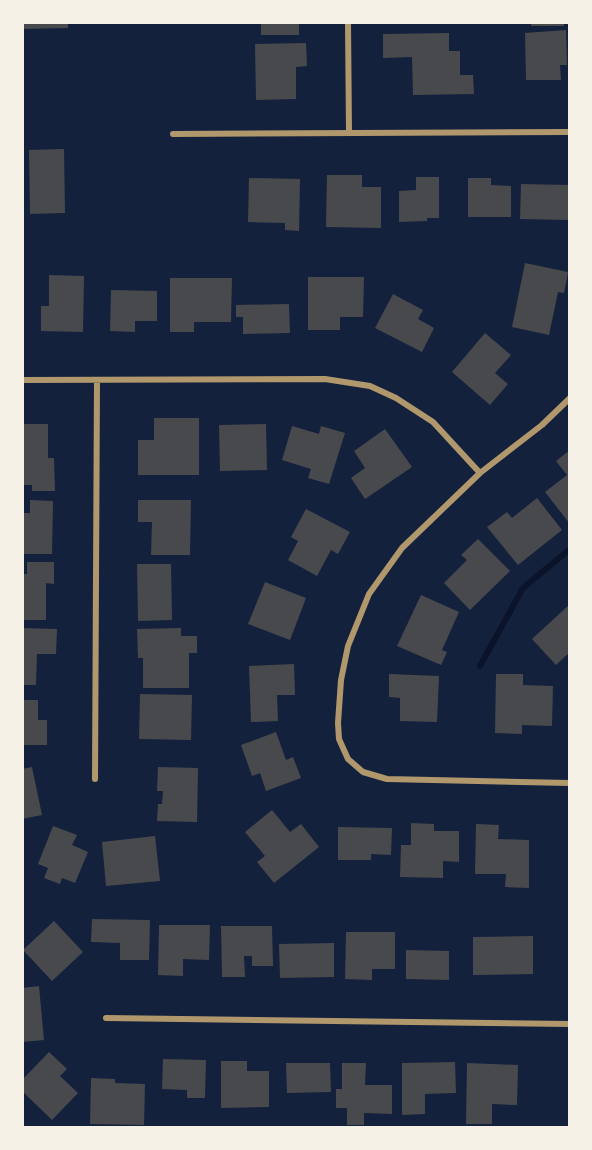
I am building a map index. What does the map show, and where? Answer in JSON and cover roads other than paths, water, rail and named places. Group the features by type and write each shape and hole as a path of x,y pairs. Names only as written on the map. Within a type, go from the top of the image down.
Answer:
{"street":[{"path":"348,22 349,133"},
{"path":"173,134 570,132"},
{"path":"22,380 325,379 370,386 396,398 433,422 480,473"},
{"path":"95,779 97,380"},
{"path":"570,398 542,425 480,473 402,548 369,594 348,646 341,680 338,723 339,740 348,759 363,772 387,779 570,783"},
{"path":"106,1018 570,1024"}],"waterway":[{"path":"480,666 523,588 570,549"}]}
